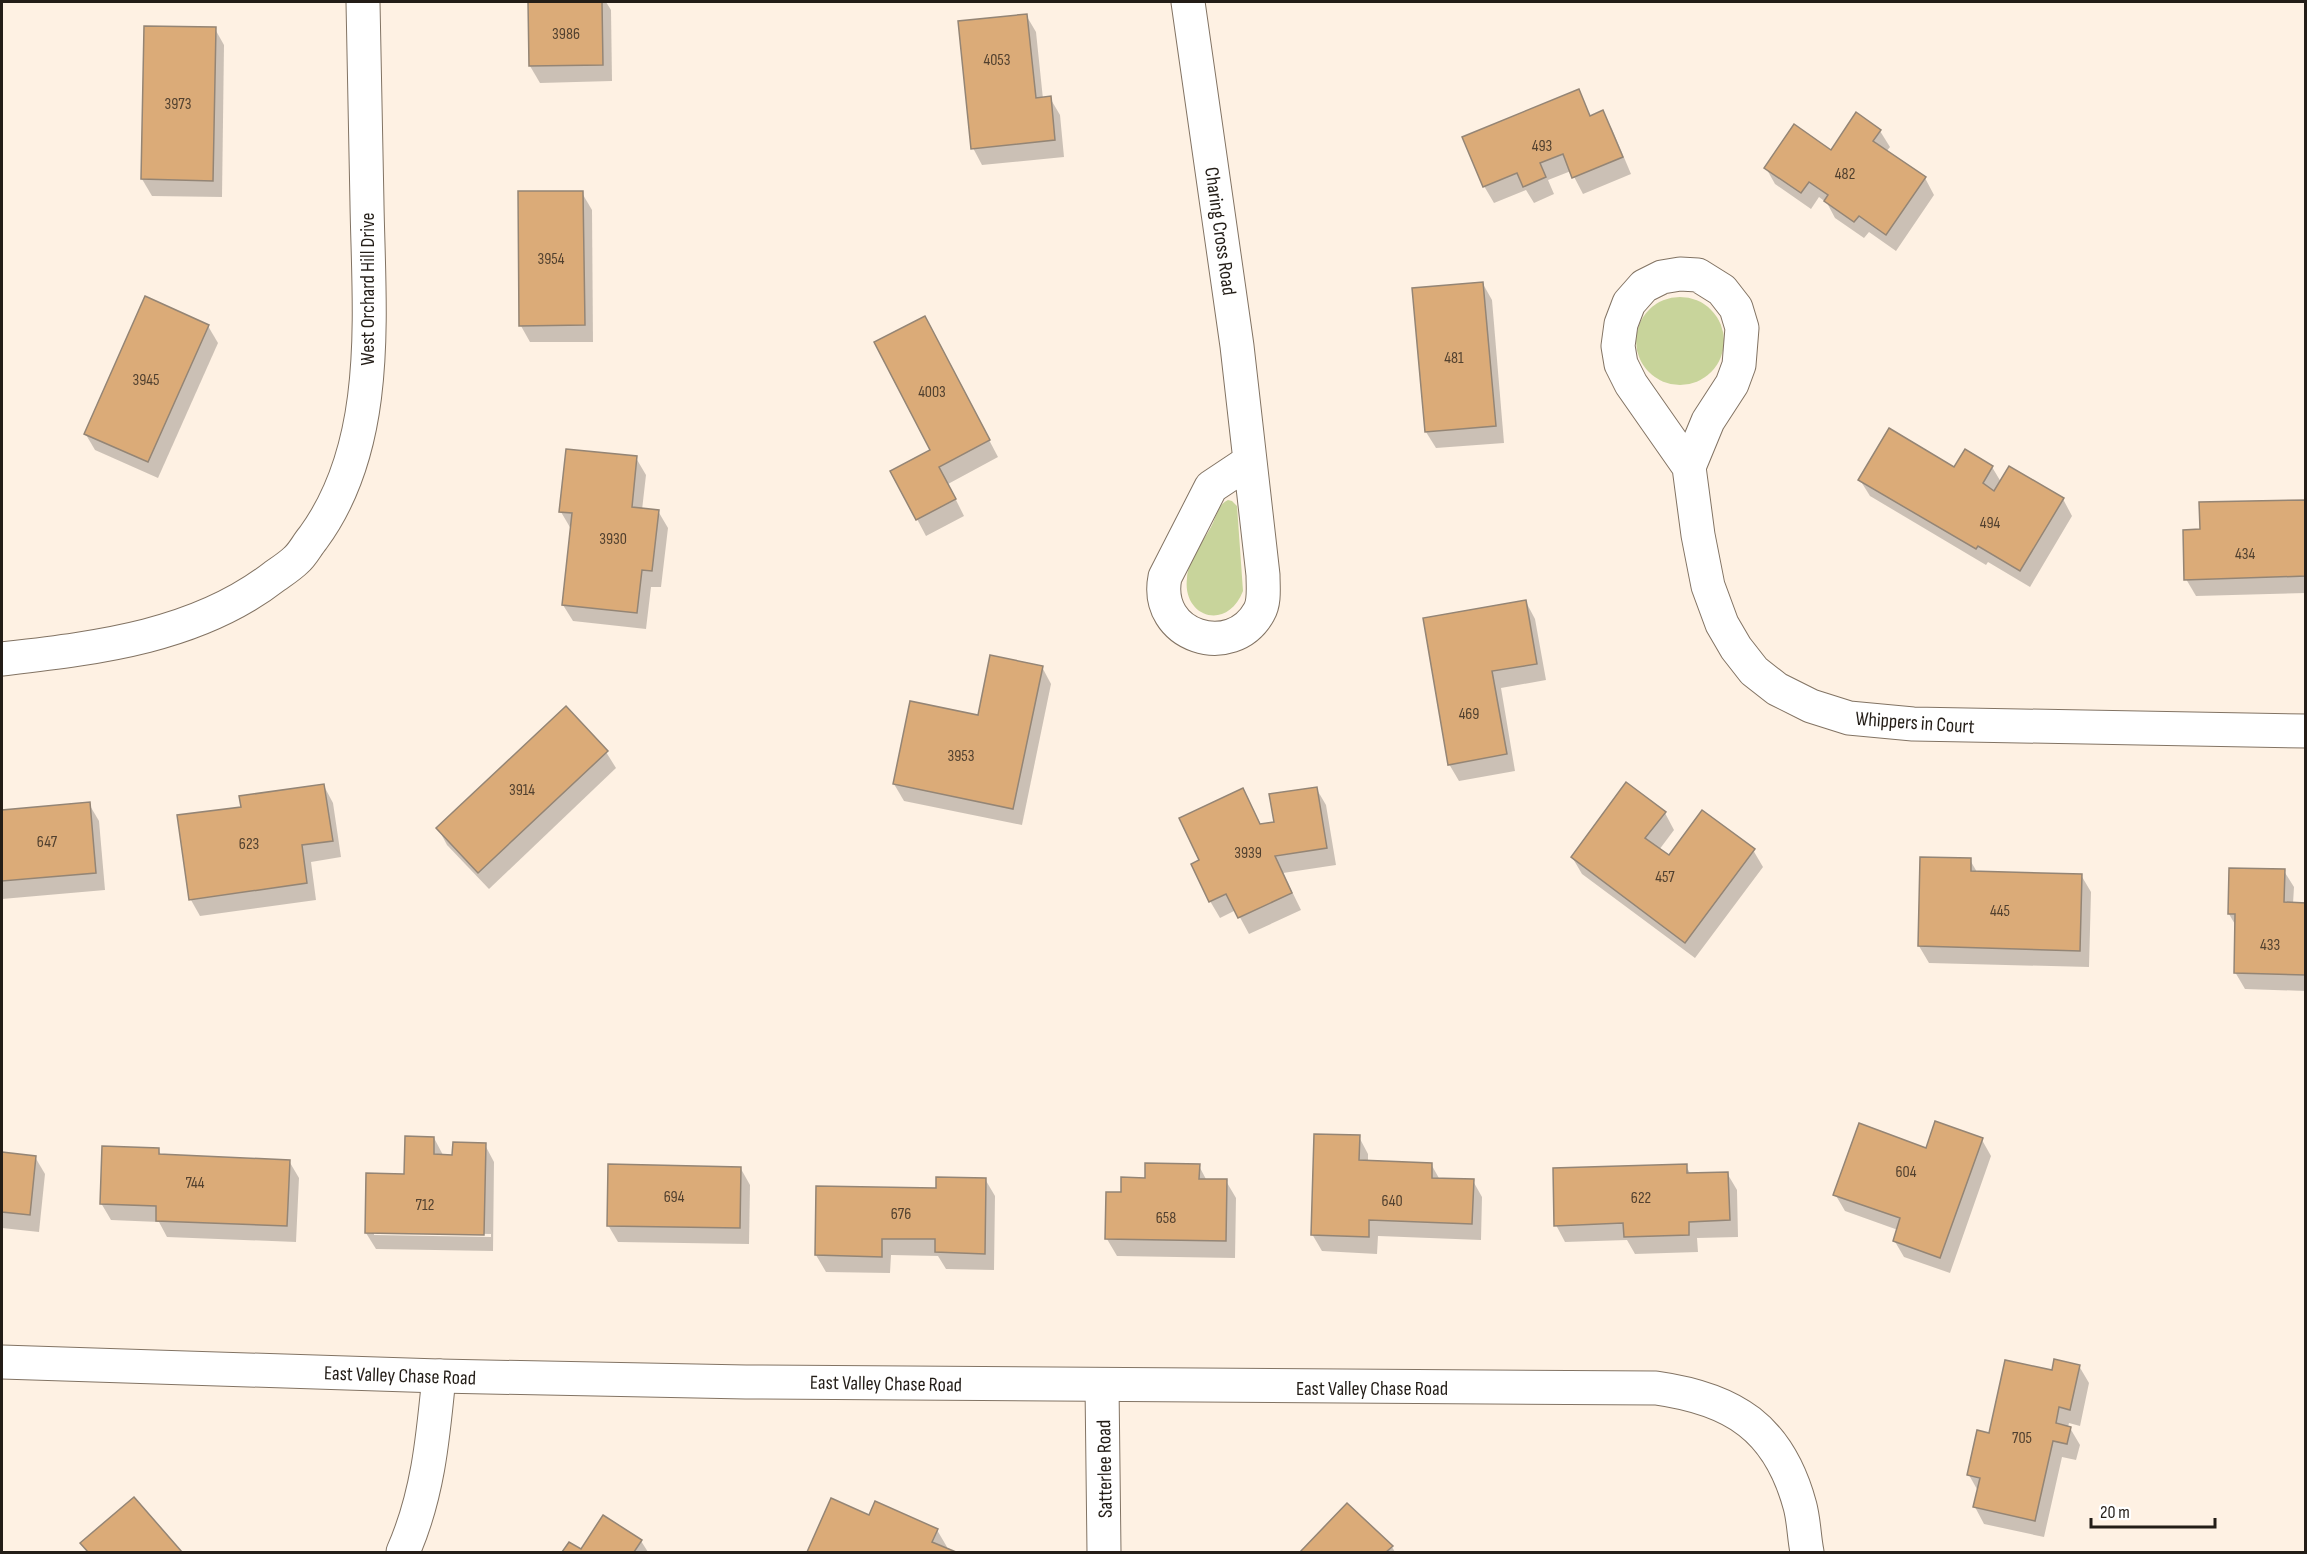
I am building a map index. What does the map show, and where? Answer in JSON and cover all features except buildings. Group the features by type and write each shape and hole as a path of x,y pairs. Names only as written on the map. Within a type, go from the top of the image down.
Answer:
{"street":[{"name":"West Orchard Hill Drive","path":"2,659 97,646 156,634 206,617 247,596 296,560 321,527 337,499 351,459 364,404 368,370 369,294 363,2"},
{"name":"Charing Cross Road","path":"1188,2 1226,264 1250,461 1263,575 1260,611 1248,626 1233,634 1214,638 1197,636 1184,631 1173,618 1162,591 1165,577 1210,487 1250,461"},
{"name":"Whippers in Court","path":"1689,467 1708,421 1732,384 1739,365 1742,328 1736,308 1722,290 1698,275 1680,274 1662,278 1644,286 1629,303 1621,324 1618,346 1621,364 1631,384 1689,467 1698,535 1708,586 1722,624 1736,648 1754,671 1777,689 1811,706 1849,718 1913,724 2306,731"},
{"name":"East Valley Chase Road","path":"2,1362 439,1376 1102,1385 1656,1388 1687,1393 1714,1401 1739,1414 1760,1431 1778,1451 1789,1475 1800,1508 1806,1552"},
{"path":"403,1552 420,1505 431,1459 439,1376"},
{"name":"Satterlee Road","path":"1102,1385 1104,1552"}],"green space":[{"path":"1680,297 1697,301 1711,310 1720,324 1724,341 1720,358 1711,372 1697,381 1680,385 1663,381 1649,372 1640,358 1636,341 1640,324 1649,310 1663,301"},
{"path":"1228,500 1237,506 1243,591 1236,604 1227,612 1217,615 1207,614 1198,610 1191,602 1187,591 1188,571 1220,508"}]}
